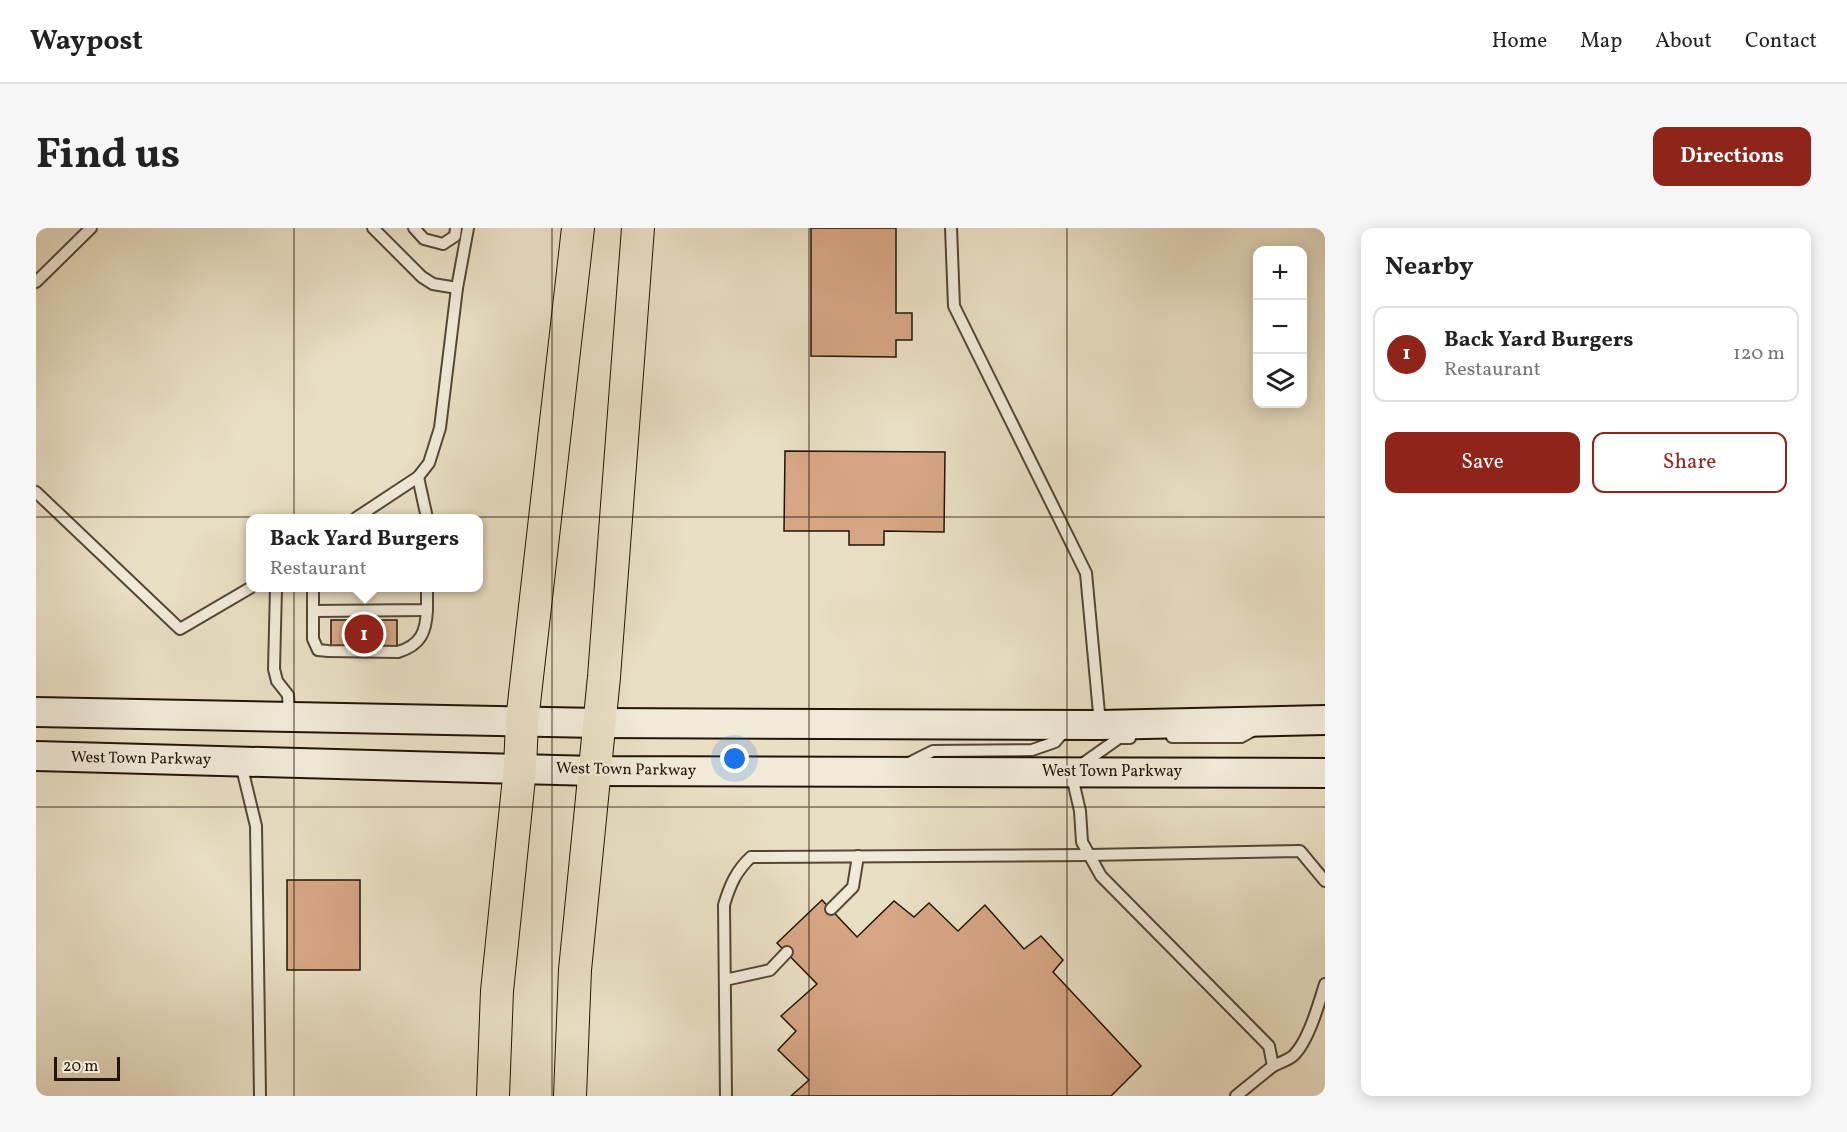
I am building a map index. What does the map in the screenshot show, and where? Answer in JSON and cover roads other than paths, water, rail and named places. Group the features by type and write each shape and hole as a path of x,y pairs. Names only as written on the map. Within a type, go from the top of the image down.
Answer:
{"main road":[{"path":"493,1096 497,991 520,768 522,721 578,228"},
{"path":"570,1096 575,970 604,677 638,228"},
{"path":"36,712 599,723 1100,725 1325,720"},
{"name":"West Town Parkway","path":"36,756 595,771 1325,773"}],"lane":[{"path":"36,282 91,228"},
{"path":"373,228 422,277 433,284 457,288"},
{"path":"414,228 424,239 443,244 455,236 456,228"},
{"path":"363,514 418,477 429,463 440,428 457,288 468,228"},
{"path":"951,228 954,306 1086,573 1100,725"},
{"path":"418,477 426,514"},
{"path":"36,492 180,629 246,590"},
{"path":"276,592 274,669 277,681 288,695 289,717"},
{"path":"313,592 313,639 318,650 398,652 412,646 426,626 427,592"},
{"path":"313,611 427,610"},
{"path":"1160,737 1241,737 1272,721"},
{"path":"891,772 933,751 1032,750 1055,742 1070,724"},
{"path":"1140,738 1119,738 1071,772 1080,811 1082,842 1101,876 1269,1047 1273,1066"},
{"path":"240,761 256,826 260,1096"},
{"path":"726,1096 724,905 730,882 741,866 751,857 1300,851 1325,881"},
{"path":"831,909 853,887 858,856"},
{"path":"725,980 770,970 787,952"},
{"path":"1236,1096 1273,1066 1294,1055 1317,1012 1325,984"}],"place":[{"name":"Back Yard Burgers","path":"364,634"}]}
